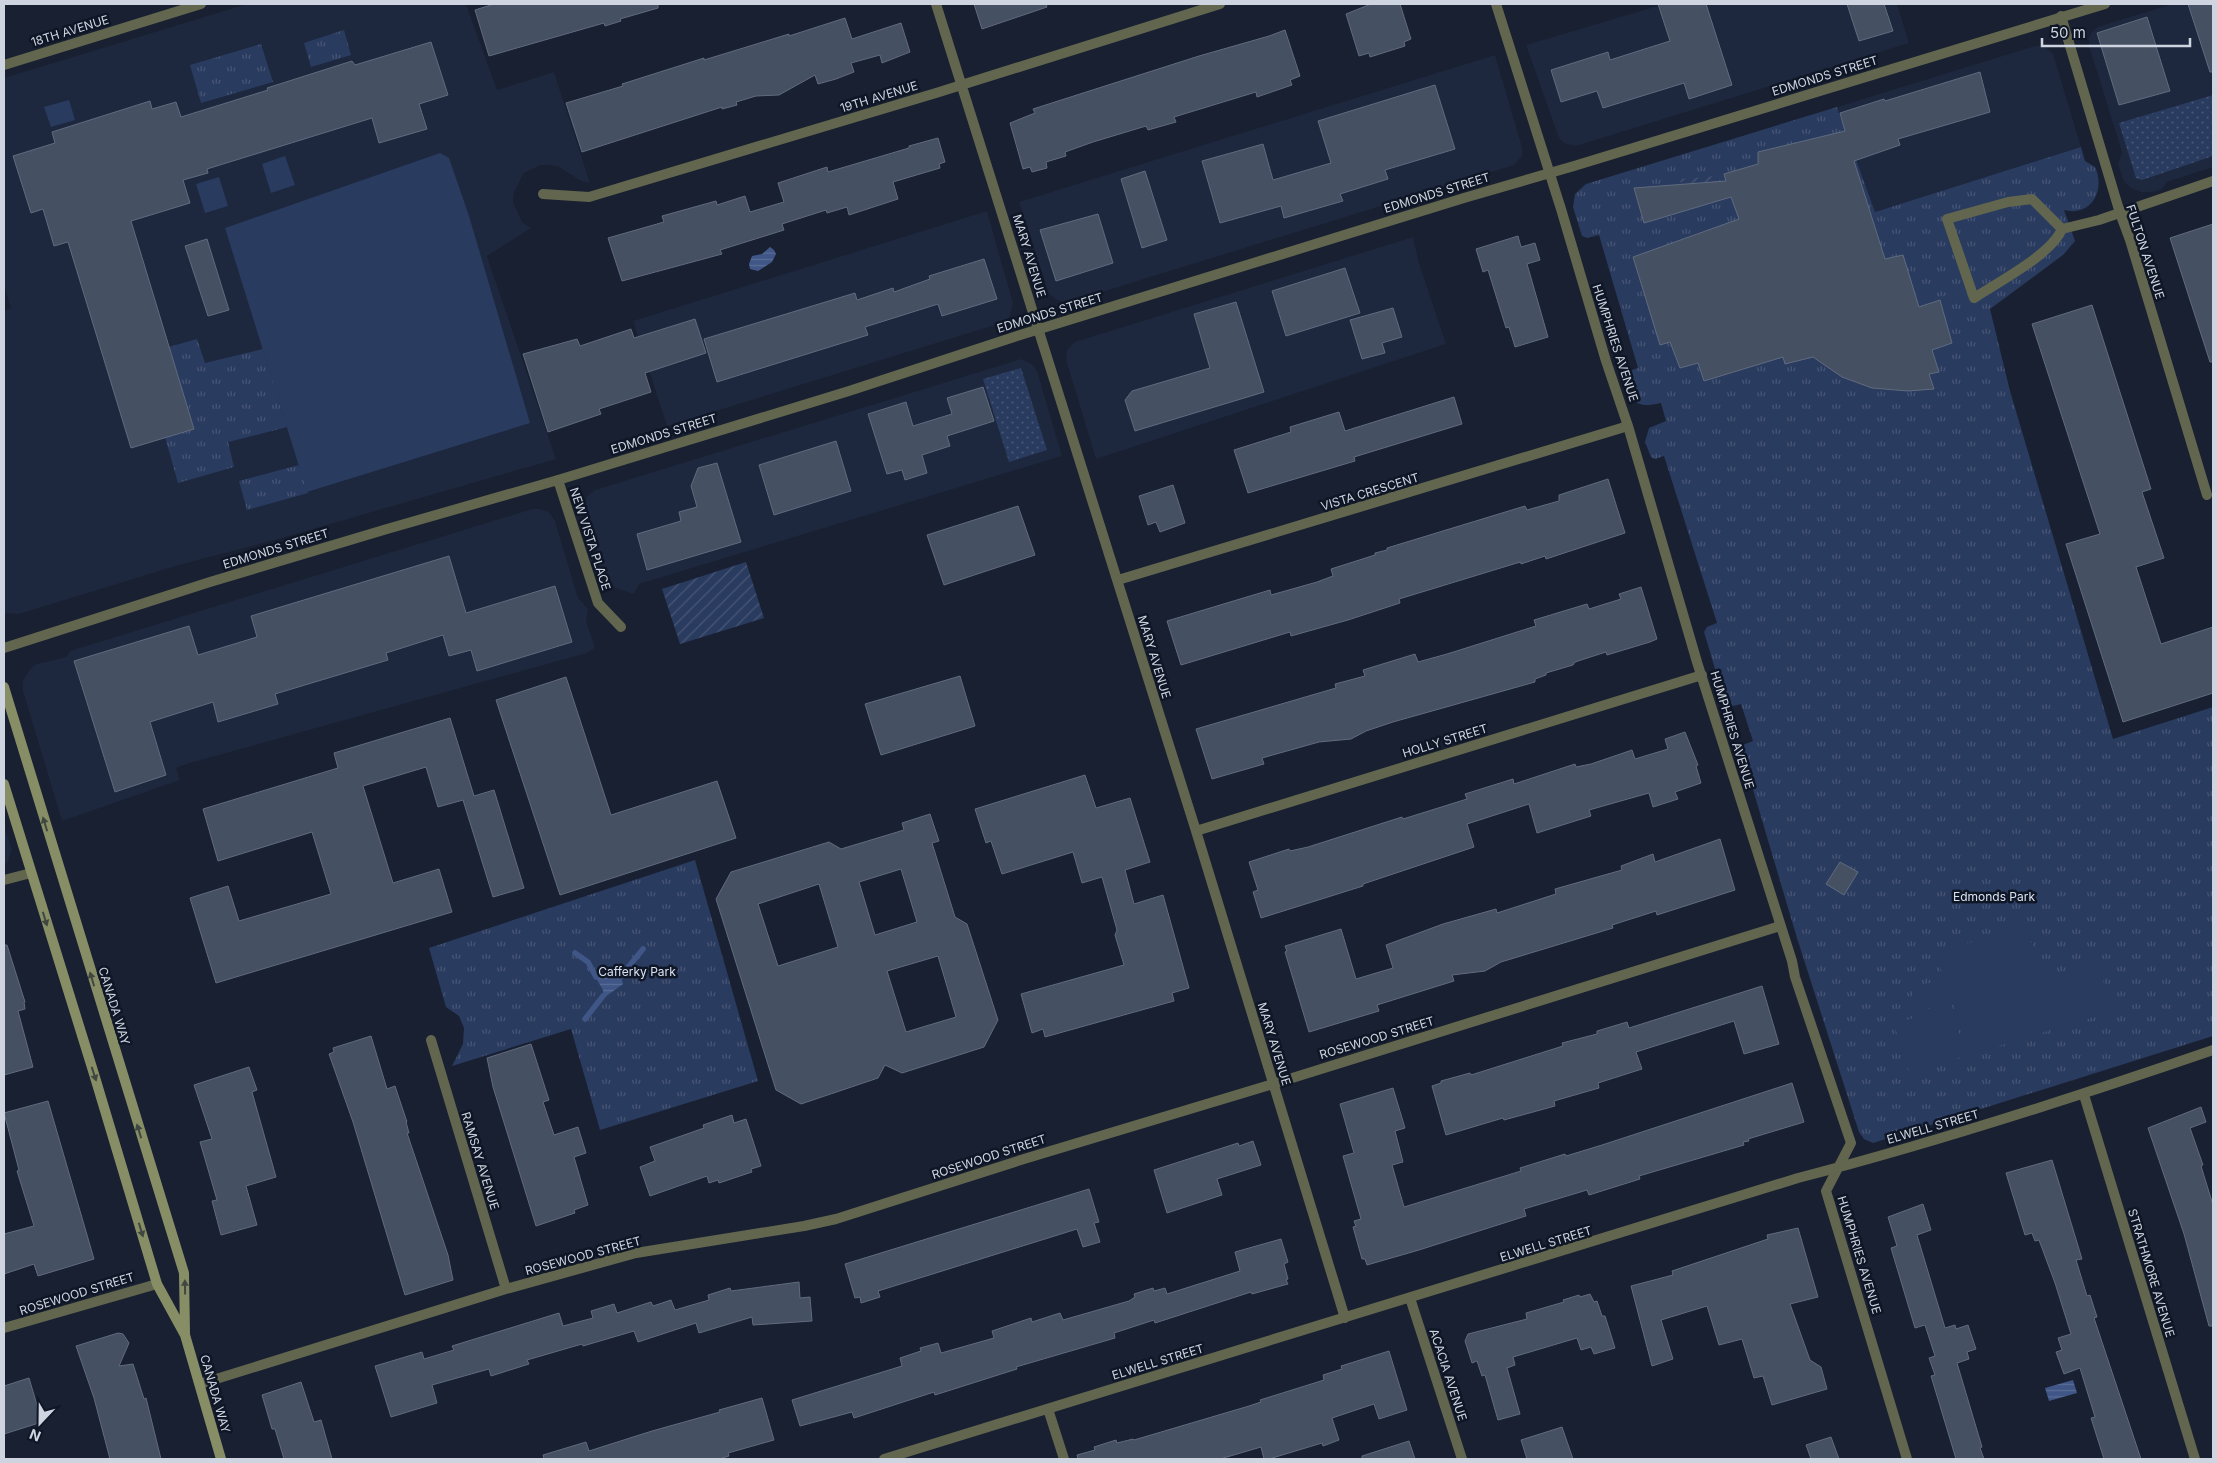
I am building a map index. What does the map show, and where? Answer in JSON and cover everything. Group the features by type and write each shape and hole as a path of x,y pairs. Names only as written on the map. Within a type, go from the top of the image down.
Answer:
{"main road":[{"name":"CANADA WAY","path":"4,687 184,1273 185,1335"},
{"name":"CANADA WAY","path":"4,784 157,1284 185,1335 221,1459"}],"street":[{"name":"18TH AVENUE","path":"4,65 201,4"},
{"name":"MARY AVENUE","path":"936,4 1118,580 1345,1318"},
{"name":"19TH AVENUE","path":"543,194 590,197 1220,4"},
{"name":"HUMPHRIES AVENUE","path":"1496,4 1606,361 1628,426 1702,676 1792,961 1795,977 1851,1143 1826,1191 1907,1459"},
{"name":"EDMONDS STREET","path":"4,648 350,540 558,480 857,388 1039,329 2105,4"},
{"name":"FULTON AVENUE","path":"2061,16 2207,495"},
{"path":"2062,229 2120,213 2213,181"},
{"path":"2032,199 2062,229 2058,239 2026,265 1974,298 1947,219 2008,202 2032,199"},
{"name":"VISTA CRESCENT","path":"1118,580 1628,426"},
{"name":"NEW VISTA PLACE","path":"558,480 598,603 621,627"},
{"name":"HOLLY STREET","path":"1196,831 1702,676"},
{"path":"4,880 31,873"},
{"name":"ROSEWOOD STREET","path":"200,1384 506,1290 636,1253 804,1226 836,1219 1059,1148 1273,1084 1780,926"},
{"name":"RAMSAY AVENUE","path":"431,1040 506,1290"},
{"name":"ELWELL STREET","path":"884,1459 1798,1178 2084,1095 2213,1050"},
{"name":"STRATHMORE AVENUE","path":"2084,1095 2195,1459"},
{"name":"ROSEWOOD STREET","path":"4,1328 157,1284"},
{"name":"ACACIA AVENUE","path":"1410,1298 1462,1459"},
{"path":"1048,1409 1064,1459"}],"shaded area":[{"path":"247,4 466,4 497,90 554,72 590,183 581,181 559,167 550,165 540,165 524,173 514,192 513,202 522,222 531,228 487,256 556,459 275,540 179,565 19,614 6,613 4,611 4,311 11,308 4,285 4,78"},
{"path":"1664,4 1897,4 1909,43 1576,146 1564,143 1559,138 1526,45"},
{"path":"2172,4 2213,4 2213,167 2167,182 2162,189 2152,192 2141,192 2131,188 2124,182 2118,164 2122,152 2089,46 2089,38 2098,27"},
{"path":"2035,46 2044,46 2053,54 2081,147 1875,212 1837,107"},
{"path":"1495,55 1522,147 1522,156 1514,165 1066,303 1057,300 1049,294 1019,202"},
{"path":"987,211 1013,303 1010,316 1005,322 667,426 633,321"},
{"path":"1413,237 1419,263 1446,344 1096,459 1066,360 1067,350 1075,342"},
{"path":"770,247 776,254 772,262 758,271 750,269 749,264 752,256 762,254"},
{"path":"1021,359 1032,364 1037,371 1062,456 639,584 634,594 615,588 596,563 598,553 585,503 587,496 595,490"},
{"path":"532,509 549,512 555,521 578,598 588,609 586,621 595,648 587,653 190,763 176,768 180,780 62,821 23,691 23,680 31,668 37,664 66,657 70,651"},
{"path":"4,826 12,850 8,861 4,865"},
{"path":"611,974 621,976 623,984 605,997 596,978 597,976"},
{"path":"2073,1380 2077,1393 2049,1401 2045,1388"}],"green space":[{"path":"344,30 351,55 311,67 304,43"},
{"path":"261,44 273,82 201,103 190,65"},
{"path":"2213,95 2213,156 2142,180 2136,178 2119,123"},
{"path":"69,100 75,120 51,127 44,107"},
{"name":"Edmonds Park","path":"1837,107 1875,212 2081,147 2085,161 2095,167 2099,184 2094,200 2089,206 2082,209 2074,211 2064,210 2075,241 2063,255 1990,309 2010,391 2113,739 2213,707 2213,1036 1873,1143 1864,1139 1859,1132 1797,938 1741,749 1743,745 1753,741 1741,704 1729,707 1721,689 1704,632 1707,627 1717,623 1664,456 1655,459 1651,457 1645,442 1649,428 1666,421 1661,403 1645,405 1635,402 1632,398 1626,376 1629,371 1638,368 1599,235 1587,238 1582,236 1573,207 1575,194 1586,184"},
{"path":"440,153 449,158 469,216 530,423 307,492 225,228"},
{"path":"285,156 295,185 271,193 262,164"},
{"path":"1717,176 1717,181 1681,184 1680,179"},
{"path":"219,177 228,206 205,213 196,184"},
{"path":"197,339 205,363 263,349 287,427 228,442 234,467 178,483 165,437 194,428 169,347"},
{"path":"1021,368 1047,450 1009,462 983,379"},
{"path":"299,465 308,493 247,510 239,481"},
{"path":"746,562 764,618 680,644 662,589"},
{"name":"Cafferky Park","path":"695,860 758,1081 600,1130 571,1029 452,1066 463,1044 464,1028 459,1016 446,1007 429,948"},
{"path":"2026,925 2043,978 2097,962 2113,1011 1969,1055 1952,1001 1917,1012 1911,988 1944,979 1936,953"},
{"path":"1952,1006 1965,1056 1909,1073 1894,1024"}],"building":[{"path":"494,4 658,4 658,8 620,19 621,21 605,26 604,23 489,56 475,10"},
{"path":"974,4 1046,4 1047,7 982,29"},
{"path":"1371,4 1400,4 1411,39 1404,42 1405,46 1370,57 1369,53 1359,56 1346,14"},
{"path":"1658,4 1706,4 1732,85 1689,99 1684,83 1603,108 1597,91 1561,102 1551,70 1608,52 1610,60 1670,41"},
{"path":"1847,4 1884,4 1893,31 1859,41"},
{"path":"2188,4 2213,4 2213,72 2210,72"},
{"path":"2147,17 2170,91 2119,105 2097,33"},
{"path":"845,18 852,39 901,23 910,52 882,63 880,55 851,63 854,72 836,79 818,84 815,75 779,95 756,96 736,102 737,105 722,109 722,107 582,152 566,103 623,86 622,84 704,58 704,60 789,34 789,36"},
{"path":"1285,30 1300,76 1290,80 1292,85 1257,97 1256,92 1174,117 1176,122 1148,130 1146,126 1093,142 1065,152 1066,156 1046,162 1047,168 1032,172 1030,167 1023,169 1010,123 1035,113 1033,109"},
{"path":"431,42 448,95 419,104 427,129 379,143 372,118 207,169 208,173 183,180 190,203 131,221 194,429 131,448 68,242 54,246 43,209 31,213 13,156 55,143 52,132 150,101 152,109 176,102 181,117 352,61 355,65"},
{"path":"1980,72 1990,112 1898,139 1900,145 1854,161 1885,259 1903,255 1919,307 1940,300 1952,343 1932,350 1939,372 1929,374 1934,389 1908,391 1872,388 1842,377 1813,357 1785,364 1783,357 1704,381 1698,363 1680,368 1670,342 1660,345 1633,257 1739,219 1731,197 1644,223 1634,188 1726,181 1724,174 1758,164 1758,152 1845,131 1840,113"},
{"path":"1435,85 1455,149 1385,170 1388,179 1340,194 1343,201 1284,218 1281,206 1220,223 1202,161 1263,144 1273,180 1331,163 1318,121"},
{"path":"938,138 945,162 939,164 940,168 893,182 898,199 849,215 847,207 827,213 826,210 782,224 784,230 720,250 722,254 622,281 608,238 664,222 662,216 716,201 717,205 745,196 750,212 784,202 778,183 827,167 828,172"},
{"path":"1145,171 1167,240 1142,248 1121,179"},
{"path":"1098,214 1113,263 1056,281 1040,230"},
{"path":"2213,224 2213,362 2210,362 2170,238"},
{"path":"1518,236 1521,247 1535,243 1540,260 1527,264 1548,337 1515,347 1509,327 1506,328 1488,270 1483,272 1476,249"},
{"path":"207,239 229,310 208,316 185,246"},
{"path":"984,259 997,299 942,316 938,304 865,327 868,335 717,382 704,339 855,293 857,300 893,288 894,292 930,279 929,276"},
{"path":"1345,268 1360,313 1286,336 1272,291"},
{"path":"1236,302 1264,392 1135,431 1125,400 1132,391 1210,368 1194,314"},
{"path":"2092,305 2151,489 2142,492 2164,558 2136,567 2161,644 2213,627 2213,693 2123,722 2066,544 2100,534 2032,324"},
{"path":"1393,308 1402,337 1382,343 1385,353 1362,359 1350,320"},
{"path":"695,319 706,353 645,373 651,392 599,409 601,414 548,432 523,354 577,339 580,346 631,329 634,338"},
{"path":"983,387 994,421 947,436 950,446 922,455 927,473 905,480 902,470 887,474 868,414 906,402 913,426 952,414 947,398"},
{"path":"1454,397 1462,424 1354,457 1355,461 1248,493 1234,450 1291,432 1290,427 1339,412 1345,431"},
{"path":"836,441 851,491 774,515 759,465"},
{"path":"717,463 741,542 647,570 637,534 681,521 679,512 697,507 691,486 698,468"},
{"path":"1608,479 1625,533 1546,559 1545,556 1521,564 1521,562 1517,563 1399,599 1400,603 1348,620 1291,636 1290,632 1181,665 1167,621 1270,590 1271,595 1317,582 1333,576 1331,569 1375,555 1375,553 1387,550 1387,548 1525,506 1527,510 1559,501 1559,495"},
{"path":"1173,485 1185,523 1160,532 1156,522 1148,525 1139,496"},
{"path":"1018,506 1035,555 944,585 927,535"},
{"path":"449,556 466,613 555,586 572,642 477,671 471,650 449,656 443,635 386,653 388,660 275,694 278,704 218,722 213,702 150,722 166,775 115,792 74,661 189,626 198,655 257,637 251,616"},
{"path":"1641,587 1657,639 1607,655 1606,652 1575,662 1573,665 1546,673 1546,675 1535,679 1535,682 1393,722 1366,731 1351,739 1319,742 1262,758 1264,764 1212,779 1196,729 1336,688 1335,684 1365,676 1363,670 1415,654 1418,662 1447,654 1536,626 1534,620 1587,604 1589,609 1621,599 1619,594"},
{"path":"960,676 975,726 881,755 865,704"},
{"path":"566,677 611,815 717,781 736,838 560,895 496,700"},
{"path":"450,718 474,796 494,790 524,888 493,897 463,800 438,807 426,767 363,786 393,883 439,869 452,912 216,983 190,898 228,886 239,921 331,894 312,832 218,861 203,809 338,768 334,753"},
{"path":"1685,732 1698,765 1696,766 1701,783 1675,792 1678,799 1653,807 1649,793 1589,810 1591,816 1537,833 1529,804 1467,824 1474,847 1363,884 1363,886 1261,918 1253,892 1258,890 1249,862 1289,849 1290,851 1308,847 1402,817 1403,819 1467,799 1465,794 1513,779 1514,784 1575,764 1576,767 1591,764 1632,750 1635,759 1668,749 1665,739"},
{"path":"1085,775 1096,808 1130,798 1150,862 1125,870 1134,904 1163,895 1189,988 1172,993 1174,1001 1045,1037 1043,1029 1032,1033 1021,994 1124,965 1115,935 1117,930 1102,877 1082,883 1073,852 1002,874 991,841 986,843 975,809"},
{"path":"930,814 939,841 932,843 955,917 967,924 998,1020 984,1047 902,1073 885,1065 878,1078 801,1104 776,1090 716,899 731,872 829,842 841,849 904,830 902,823","holes":["901,869 917,922 875,935 859,882","819,884 838,947 778,966 758,904","938,956 956,1017 906,1032 887,971"]},
{"path":"1720,839 1735,890 1657,915 1656,911 1612,925 1613,928 1501,962 1485,971 1452,975 1454,981 1377,1005 1379,1011 1309,1032 1285,952 1287,951 1285,946 1341,929 1356,979 1393,968 1386,945 1443,924 1496,909 1497,913 1556,894 1555,889 1622,870 1621,866 1653,854 1655,862"},
{"path":"1840,862 1858,872 1844,895 1826,884"},
{"path":"4,945 7,945 25,1002 25,1009 18,1011 33,1067 4,1075"},
{"path":"1762,986 1779,1044 1744,1054 1734,1021 1636,1052 1642,1069 1598,1083 1599,1088 1554,1101 1555,1106 1504,1120 1503,1118 1446,1135 1432,1086 1441,1083 1441,1081 1470,1073 1471,1075 1563,1046 1562,1043 1597,1034 1597,1031 1627,1022 1629,1028"},
{"path":"371,1036 387,1089 395,1086 407,1122 409,1133 407,1133 448,1255 453,1280 405,1295 353,1122 329,1054 334,1052 333,1048"},
{"path":"531,1044 549,1100 543,1102 554,1135 578,1127 586,1153 574,1157 588,1205 574,1210 575,1213 536,1226 493,1087 487,1058"},
{"path":"249,1067 257,1090 252,1092 276,1177 246,1186 257,1225 221,1235 212,1201 217,1200 200,1142 212,1139 194,1085"},
{"path":"1792,1083 1804,1122 1748,1139 1749,1141 1743,1142 1744,1145 1639,1176 1640,1179 1589,1195 1587,1190 1524,1209 1526,1216 1419,1250 1367,1265 1365,1259 1362,1259 1353,1227 1356,1226 1354,1221 1361,1219 1343,1156 1354,1153 1340,1104 1393,1088 1405,1128 1395,1131 1403,1162 1392,1165 1404,1207 1521,1171 1520,1168 1602,1145"},
{"path":"48,1101 94,1259 38,1276 34,1264 4,1274 4,1234 34,1226 17,1171 19,1170 4,1113"},
{"path":"2201,1107 2206,1122 2190,1128 2203,1165 2201,1166 2213,1205 2213,1326 2209,1326 2184,1234 2148,1128"},
{"path":"732,1115 734,1123 746,1119 761,1166 751,1169 752,1172 719,1183 718,1180 709,1183 707,1176 650,1196 640,1167 655,1161 650,1147 704,1128 703,1125"},
{"path":"1253,1141 1261,1165 1217,1179 1222,1195 1167,1213 1154,1170 1238,1143 1239,1146"},
{"path":"2052,1160 2082,1259 2076,1260 2087,1296 2090,1295 2097,1317 2094,1318 2141,1459 2104,1459 2091,1418 2095,1417 2080,1368 2064,1374 2056,1352 2062,1350 2058,1338 2071,1334 2039,1240 2035,1241 2032,1233 2025,1235 2006,1173"},
{"path":"1089,1189 1099,1222 1094,1223 1100,1242 1083,1247 1077,1229 878,1291 880,1297 861,1303 860,1297 855,1298 845,1264"},
{"path":"1923,1204 1931,1230 1917,1235 1945,1328 1955,1325 1956,1329 1968,1325 1976,1349 1967,1352 1969,1359 1957,1363 1984,1459 1956,1459 1931,1376 1935,1375 1929,1358 1935,1356 1925,1325 1915,1328 1891,1248 1897,1246 1888,1217"},
{"path":"1798,1228 1818,1297 1790,1304 1810,1360 1821,1367 1827,1389 1772,1405 1763,1376 1754,1378 1742,1339 1719,1345 1707,1306 1661,1320 1673,1359 1652,1366 1631,1286 1673,1275 1672,1271 1768,1239 1767,1235"},
{"path":"1281,1239 1288,1262 1284,1264 1288,1284 1252,1294 1251,1292 1155,1323 1154,1320 1114,1333 1115,1338 1016,1367 1017,1369 935,1395 934,1392 854,1418 852,1412 800,1426 792,1400 902,1366 900,1358 921,1351 920,1348 938,1343 941,1353 994,1338 992,1331 1031,1318 1032,1322 1060,1313 1063,1320 1129,1301 1135,1297 1134,1294 1153,1288 1154,1291 1165,1288 1167,1294 1240,1271 1235,1252"},
{"path":"799,1282 800,1298 810,1297 812,1321 753,1325 752,1317 699,1333 696,1323 638,1342 634,1331 527,1360 529,1364 491,1376 489,1369 432,1385 437,1403 391,1417 375,1366 422,1352 424,1359 454,1350 452,1346 559,1313 563,1326 593,1318 591,1311 614,1304 617,1313 651,1302 653,1306 671,1300 675,1310 709,1300 708,1295 730,1288 731,1291"},
{"path":"1590,1294 1594,1302 1597,1301 1602,1316 1605,1316 1615,1348 1594,1354 1591,1347 1581,1350 1577,1338 1513,1357 1515,1365 1507,1368 1520,1414 1498,1420 1485,1375 1482,1376 1477,1361 1472,1363 1465,1341 1468,1334 1527,1319 1526,1313 1564,1302 1563,1300 1579,1295 1580,1297"},
{"path":"118,1333 123,1334 129,1343 119,1366 133,1364 144,1399 146,1398 161,1459 110,1459 94,1398 76,1346"},
{"path":"1389,1351 1407,1410 1379,1419 1374,1404 1332,1418 1339,1440 1323,1446 1322,1443 1269,1459 1264,1459 1261,1447 1220,1459 1078,1459 1077,1455 1095,1450 1094,1447 1116,1440 1117,1443 1134,1440 1261,1402 1260,1400 1324,1380 1323,1375 1342,1369 1341,1366"},
{"path":"29,1378 42,1422 4,1434 4,1386"},
{"path":"301,1382 314,1422 321,1420 332,1459 284,1459 275,1429 272,1429 262,1395"},
{"path":"762,1398 774,1440 728,1453 729,1456 719,1459 544,1459 543,1455 586,1442 589,1451"},
{"path":"1562,1427 1573,1459 1527,1459 1521,1440"},
{"path":"1831,1437 1839,1459 1811,1459 1806,1445"},
{"path":"1409,1441 1415,1459 1362,1459 1362,1456"}],"waterway":[{"path":"621,976 643,949"},
{"path":"575,953 588,962 596,977"},
{"path":"585,1019 603,996"}]}
